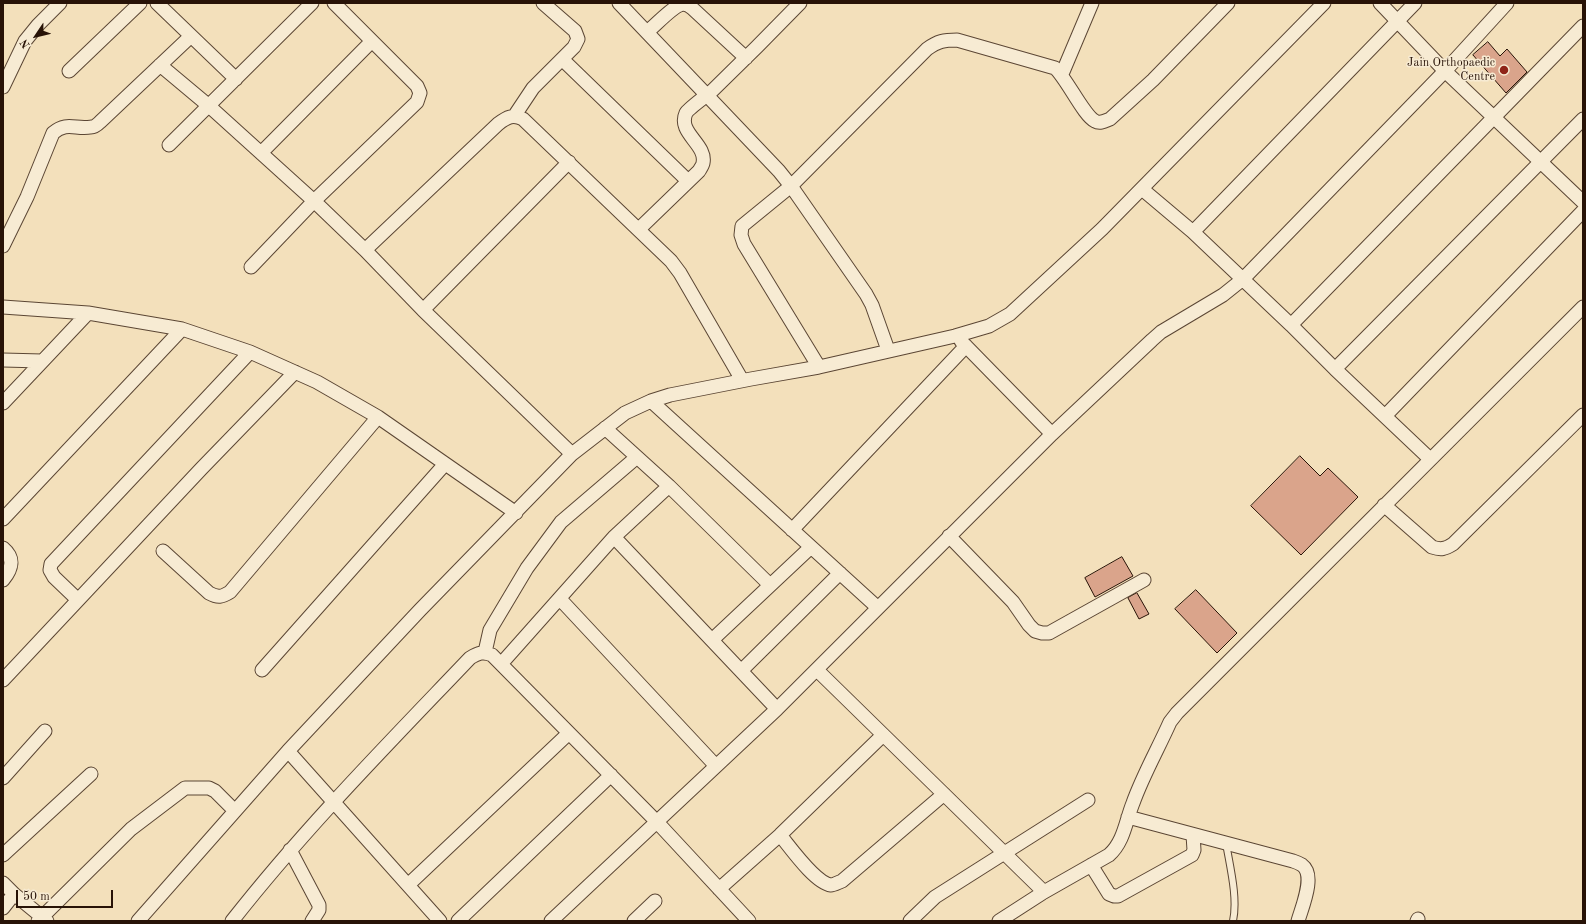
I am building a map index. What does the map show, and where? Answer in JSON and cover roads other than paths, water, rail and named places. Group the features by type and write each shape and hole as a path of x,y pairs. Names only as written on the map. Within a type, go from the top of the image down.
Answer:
{"street":[{"path":"3,87 25,41 38,25 60,3"},
{"path":"69,71 140,3"},
{"path":"157,3 236,79"},
{"path":"169,145 312,3"},
{"path":"251,267 314,201 417,102 420,93 417,86 334,3"},
{"path":"365,250 498,124 506,118 515,115 534,88 574,47 578,39 575,31 543,3"},
{"path":"619,3 708,95 792,186 866,294 888,350"},
{"path":"639,229 699,171 703,163 701,151 687,131 684,122 686,112 708,95 800,3"},
{"path":"1062,74 1092,3"},
{"path":"819,367 744,244 741,235 742,226 792,186 922,55 936,43 946,40 958,40 1055,68 1062,74 1088,116 1094,121 1102,123 1110,119 1153,80 1228,3"},
{"path":"138,921 288,751 420,610 572,454 624,413 651,401 670,395 742,380 819,367 888,350 955,336 989,326 1010,314 1102,229 1324,3"},
{"path":"1380,3 1445,71 1583,202"},
{"path":"1193,232 1415,3"},
{"path":"551,921 817,670 878,607 1052,434 1161,332 1224,295 1243,279 1445,71 1507,3"},
{"path":"647,32 675,8 686,4 746,58"},
{"path":"1291,325 1583,26"},
{"path":"3,246 27,197 53,133 60,128 68,126 92,127 100,122 191,36"},
{"path":"261,153 372,41"},
{"path":"562,59 688,181"},
{"path":"160,65 209,106 314,201 365,250 423,310 572,454"},
{"path":"515,115 523,119 664,252 680,273 742,380"},
{"path":"1335,369 1583,119"},
{"path":"423,310 569,162"},
{"path":"1142,189 1193,232 1430,459"},
{"path":"1384,416 1583,210"},
{"path":"3,307 88,313 182,329 250,352 317,382 378,417 516,513"},
{"path":"999,921 1044,892 1109,855 1115,849 1120,842 1133,802 1170,722 1176,713 1583,307"},
{"path":"3,403 88,313"},
{"path":"3,519 182,329"},
{"path":"955,336 1052,434"},
{"path":"792,530 966,346"},
{"path":"78,600 54,577 50,570 51,564 250,352"},
{"path":"3,360 42,361"},
{"path":"3,680 201,469 295,372"},
{"path":"651,401 878,607"},
{"path":"1384,505 1432,547 1446,549 1453,544 1583,415"},
{"path":"164,550 209,593 216,597 222,597 230,592 378,417"},
{"path":"605,428 669,486 770,585"},
{"path":"485,652 490,630 527,568 561,522 637,457"},
{"path":"262,670 445,464"},
{"path":"501,664 614,537 669,486"},
{"path":"949,536 1013,602 1029,625 1035,631 1042,633 1049,633 1144,580"},
{"path":"614,537 776,709"},
{"path":"712,640 811,547"},
{"path":"3,548 12,559 12,566 3,580"},
{"path":"741,671 840,573"},
{"path":"560,599 716,766"},
{"path":"232,921 290,850 333,802 470,658 485,652 492,654 570,733 657,822 749,921"},
{"path":"817,670 1044,892"},
{"path":"3,778 45,731"},
{"path":"408,885 570,733"},
{"path":"718,889 780,835 883,735"},
{"path":"288,751 440,921"},
{"path":"3,855 91,774"},
{"path":"458,921 611,775"},
{"path":"3,883 42,920 131,829 185,788 208,788 215,790 235,811"},
{"path":"780,835 814,875 823,883 832,885 842,880 944,794"},
{"path":"910,921 936,897 1088,800"},
{"path":"1128,817 1303,865 1308,872 1309,881 1298,921"},
{"path":"1091,865 1109,894 1118,896 1192,855 1194,850 1194,835"},
{"path":"290,850 319,905 319,910 312,921"},
{"path":"3,908 14,894"},
{"path":"634,921 655,901"}],"lane":[{"path":"1226,843 1235,902 1233,921"}],"place":[{"name":"Jain Orthopaedic Centre","path":"1504,70"}]}
